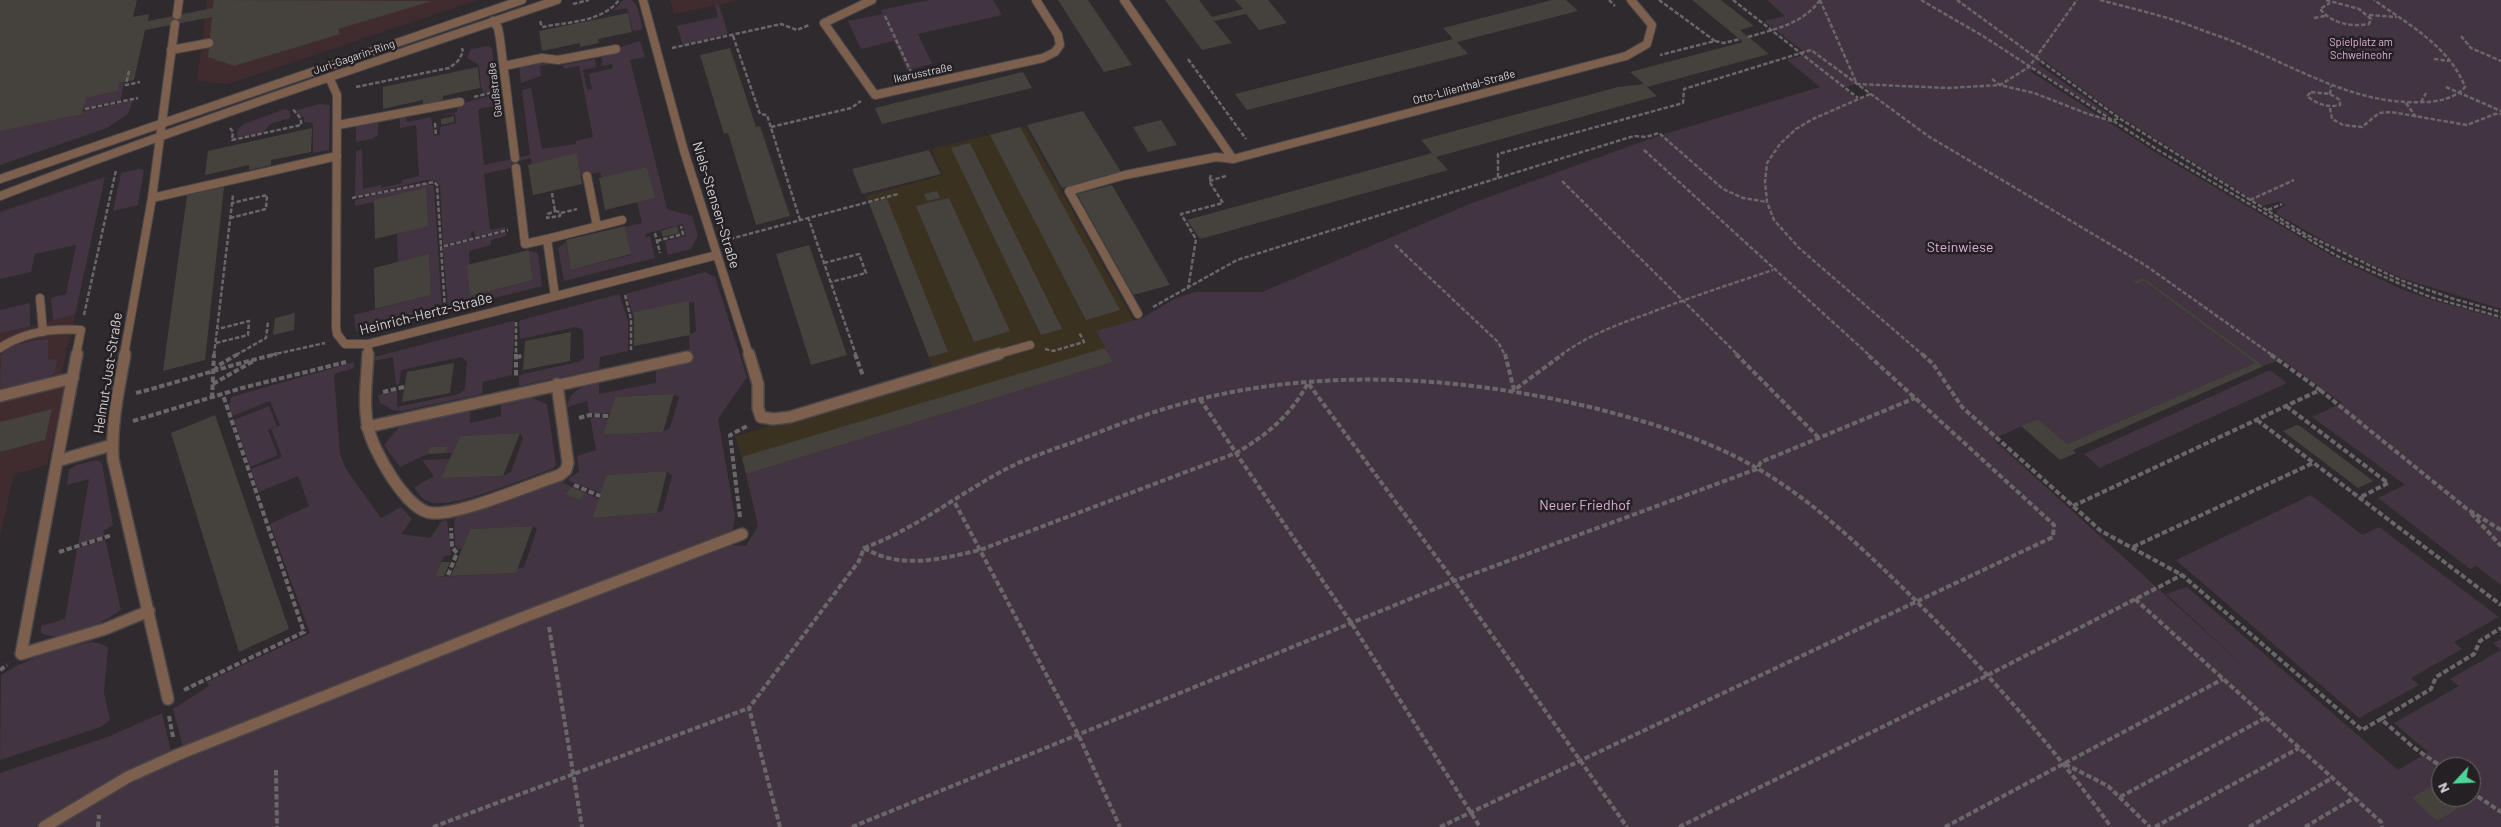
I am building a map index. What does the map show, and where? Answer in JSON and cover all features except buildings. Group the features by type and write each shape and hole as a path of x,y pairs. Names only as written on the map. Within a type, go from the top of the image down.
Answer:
{"street":[{"path":"177,15 179,0"},
{"name":"Juri-Gagarin-Ring","path":"0,179 522,0"},
{"name":"Juri-Gagarin-Ring","path":"0,196 329,77 493,20 557,0"},
{"name":"Niels-Stensen-Straße","path":"643,0 684,151 758,384 758,408 761,417"},
{"path":"872,0 824,23 875,95"},
{"name":"Ikarusstraße","path":"875,95 1043,58 1055,52 1060,45 1058,36 1036,0"},
{"path":"1124,0 1233,159"},
{"name":"Otto-Lilienthal-Straße","path":"1233,159 1626,56 1646,44 1652,26 1631,0"},
{"name":"Gaußstraße","path":"493,20 498,28 515,158"},
{"path":"159,137 175,24"},
{"path":"171,50 210,42"},
{"path":"504,66 542,58 558,60 616,49"},
{"path":"329,77 337,95 336,327 340,339"},
{"path":"338,125 460,102"},
{"name":"Helmut-Just-Straße","path":"159,137 152,198 117,398 112,445 113,459 168,699"},
{"path":"152,198 338,156"},
{"path":"1138,314 1069,191 1143,172 1216,157 1233,159"},
{"path":"516,168 525,244 622,220"},
{"path":"587,176 597,226"},
{"path":"547,239 555,296"},
{"name":"Heinrich-Hertz-Straße","path":"340,339 345,344 356,346 368,344 718,255"},
{"path":"40,298 43,332"},
{"path":"0,348 11,341 43,332 65,328 81,330 21,654 105,630 149,610"},
{"path":"368,344 367,427 373,447 412,504 422,511 435,513 452,510 560,475 566,470 568,464 557,384"},
{"path":"761,417 773,419 790,417 1030,344"},
{"path":"367,427 687,357"},
{"path":"0,396 73,378"},
{"path":"57,461 112,445"},
{"path":"44,827 133,774 177,755 519,619 742,534"}],"path":[{"path":"542,27 604,14 613,8 619,0"},
{"path":"1609,0 1616,7"},
{"path":"1733,0 1858,98"},
{"path":"1748,37 1772,30 1798,19 1817,5 1820,0"},
{"path":"1820,0 1857,84"},
{"path":"1921,0 1983,36 2112,121 2339,257 2422,294 2501,317"},
{"path":"1957,0 2120,118 2267,211 2334,250 2400,280 2454,299 2501,312"},
{"path":"2000,85 2029,67 2077,0"},
{"path":"2100,0 2192,26 2247,47 2331,86 2366,97 2406,103 2436,102 2460,93 2465,87 2462,74 2450,61 2398,17 2374,0"},
{"path":"2326,0 2330,3"},
{"path":"2368,15 2371,19 2369,24 2359,26 2344,24 2325,16 2320,9 2322,6 2330,3 2352,6 2368,15 2398,17"},
{"path":"885,16 917,86"},
{"path":"2314,18 2325,16"},
{"path":"657,51 733,36 781,24 797,30 811,24 824,23"},
{"path":"733,36 760,114 767,116 800,220"},
{"path":"2461,36 2471,48 2501,61"},
{"path":"1715,41 1724,43 1740,39"},
{"path":"1498,178 1498,154 1683,103 1684,89 1811,50 1928,136 2145,265 2320,390 2467,509 2501,530"},
{"path":"360,87 448,68 458,61 463,52"},
{"path":"1185,56 1248,141"},
{"path":"2434,59 2450,61"},
{"path":"128,71 126,85 140,82"},
{"path":"1992,79 2000,85"},
{"path":"1857,84 1948,88 2000,85 2034,93 2112,121 2120,118"},
{"path":"2330,94 2331,86"},
{"path":"2446,87 2501,113"},
{"path":"460,102 468,98 507,90"},
{"path":"2311,92 2330,94 2340,100 2340,105 2330,108 2315,103 2307,96 2311,92"},
{"path":"1870,94 1813,119 1780,144 1767,162 1765,182 1767,202 1774,220 1800,248 1933,364 1962,407 2101,531 2182,575 2362,730 2431,689 2436,677 2474,654 2480,641 2501,628"},
{"path":"2421,102 2426,94"},
{"path":"771,127 851,108 856,103 875,95"},
{"path":"85,109 138,98"},
{"path":"2406,103 2416,117"},
{"path":"2330,108 2332,119 2343,125 2362,127 2379,113 2391,112 2467,125 2501,113"},
{"path":"231,130 232,140 301,125 301,119 294,113"},
{"path":"1138,314 1188,289 1237,260 1634,136 1646,137 1659,133 1723,189 1743,198 1767,202"},
{"path":"1440,827 2053,537 2054,525 1644,150"},
{"path":"81,330 117,166"},
{"path":"212,398 212,373 235,179"},
{"path":"2250,200 2294,180"},
{"path":"1188,289 1196,239 1182,214 1223,202 1209,181"},
{"path":"337,202 434,182 437,186 446,325"},
{"path":"1562,182 1683,300 1819,438"},
{"path":"552,193 555,211"},
{"path":"714,243 898,194"},
{"path":"230,218 266,210 267,196 232,204"},
{"path":"2267,211 2282,204"},
{"path":"555,211 560,212 560,216 552,219 547,218 548,214 555,211"},
{"path":"808,217 869,393"},
{"path":"657,241 683,234 681,226"},
{"path":"441,247 523,227"},
{"path":"1395,245 1498,342 1505,355 1514,390"},
{"path":"824,263 859,254 866,272 831,282"},
{"path":"1514,390 1578,343 1604,330 1683,300 1774,270"},
{"path":"622,279 633,329 631,368"},
{"path":"515,307 516,393"},
{"path":"216,343 248,335 249,321 218,329"},
{"path":"212,373 219,365 266,338 268,322"},
{"path":"1053,351 1084,342 1079,332"},
{"path":"117,398 212,373 219,368 340,339"},
{"path":"113,427 242,388 368,356"},
{"path":"516,358 524,356"},
{"path":"213,384 258,359"},
{"path":"433,827 574,776 750,708 859,561 864,548 905,532 955,503 1002,470 1024,460 1200,399 1268,387 1308,383 1405,380 1514,390 1585,405 1661,426 1720,449 1757,469 1808,505 1870,557 1915,601 1988,675 2064,763 2111,827"},
{"path":"864,548 876,557 906,563 941,559 980,550 1236,453 1265,436 1283,421 1299,402 1308,383"},
{"path":"1308,383 1454,581 1627,827"},
{"path":"2072,506 2320,390"},
{"path":"177,755 168,711 168,699 304,632 223,395"},
{"path":"852,827 1079,736 1454,581 1757,469 1761,462 1915,398"},
{"path":"1200,399 1352,624 1480,827"},
{"path":"2286,406 2388,482 2360,498"},
{"path":"562,423 590,415 610,416"},
{"path":"739,513 730,435 761,417"},
{"path":"2257,420 2501,605"},
{"path":"2132,548 2313,463"},
{"path":"560,475 567,483 600,496"},
{"path":"955,503 1079,736 1120,827"},
{"path":"2467,509 2501,546"},
{"path":"448,575 458,553 452,547 450,522 452,510"},
{"path":"39,558 88,543 129,527"},
{"path":"1679,827 1988,675 2182,575"},
{"path":"2135,599 2381,822 2382,827"},
{"path":"548,621 582,827"},
{"path":"1945,827 2223,679"},
{"path":"750,708 780,827"},
{"path":"2120,797 2266,718"},
{"path":"2381,719 2413,747 2431,759"},
{"path":"2155,827 2299,748"},
{"path":"2064,763 2108,786 2150,827"},
{"path":"276,770 277,827"},
{"path":"2249,827 2332,778"},
{"path":"2305,827 2354,798"},
{"path":"2481,799 2501,812"}],"shaded area":[{"path":"207,0 478,0 227,84 197,81"},
{"path":"670,0 741,0 674,14"},
{"path":"1025,126 1134,321 1096,331 1113,362 746,474 735,436 936,377 866,196 943,175 931,149"},
{"path":"75,315 62,371 64,395 47,465 14,474 0,537 0,333"}],"green space":[{"path":"623,0 632,0 637,6 643,29 633,31 627,8 613,11"},
{"path":"929,0 993,0 1002,15 918,34 932,64 907,70 894,41 861,49 848,21 882,14 881,10"},
{"name":"Neuer Friedhof","path":"1767,0 2501,0 2501,309 2401,278 2336,248 2277,214 2277,210 2286,205 2280,201 2263,206 2121,117 2043,60 2038,64 2110,115 2108,116 2034,68 2030,71 2155,152 2334,257 2399,288 2429,299 2501,319 2501,585 2476,566 2470,569 2378,498 2405,485 2312,417 2342,403 2281,359 2264,366 2144,278 2134,283 2144,281 2255,363 2067,444 2038,419 1993,439 2248,670 2166,594 2187,587 2398,770 2428,752 2394,723 2459,686 2450,679 2501,650 2501,827 56,827 134,780 519,624 730,545 746,546 758,526 746,474 1113,362 1096,331 1142,318 1176,298 1195,292 1262,292 1472,203 1658,136 1820,87 1787,60 1807,54 1764,21 1785,16","holes":["1859,83 1874,94 1857,99 1843,88"]},
{"path":"715,5 719,5 728,34 683,45 677,26 718,17"},
{"path":"640,41 645,57 630,60 667,209 692,216 698,236 691,249 668,255 665,241 686,236 683,224 645,234 646,237 650,236 655,258 564,281 558,248 566,242 571,270 631,255 625,227 642,223 637,202 654,198 647,167 602,178 600,172 581,176 577,154 532,164 531,158 518,161 519,166 484,174 490,230 505,227 505,230 475,237 474,231 471,232 472,238 443,245 440,185 436,181 426,180 355,197 356,151 362,149 363,189 381,185 381,188 402,183 402,180 419,176 416,125 400,128 400,118 406,118 407,122 431,117 434,136 440,135 440,127 456,123 455,114 441,115 457,112 457,105 493,95 494,106 478,109 484,165 530,155 522,90 531,88 542,149 576,144 576,141 593,137 579,66 564,69 563,65 595,59 596,67 583,70 587,90 592,89 589,74 613,68 612,64 602,66 602,57 619,52 618,48"},
{"path":"488,46 492,48 497,90 484,93 481,88 479,65 467,58 471,49"},
{"path":"542,61 556,63 540,66 541,76 521,83 519,66"},
{"path":"124,82 121,100 83,108 86,98 117,91 119,83"},
{"path":"133,100 128,114 107,128 0,165 0,131"},
{"path":"319,104 330,105 329,150 313,153 313,123 304,122 304,118 297,114 297,110"},
{"path":"285,109 290,111 290,118 270,124 264,132 237,137 238,129 244,124"},
{"path":"391,118 394,120 378,123 378,135 372,139 356,142 356,126"},
{"path":"140,169 144,170 138,205 113,211 121,173"},
{"path":"105,177 75,315 53,320 51,298 66,294 76,245 35,254 31,272 0,279 0,212"},
{"path":"426,183 434,186 442,312 363,332 356,331 354,315 431,295 429,255 398,262 397,233 374,202 355,206 355,200"},
{"path":"506,232 506,236 491,240 491,245 469,251 471,296 533,280 529,251 538,253 542,286 448,310 443,248"},
{"path":"705,272 715,277 747,377 718,419 735,517 733,529 729,533 183,747 173,709 209,686 207,682 310,633 270,524 309,506 298,476 259,492 251,469 282,457 271,429 280,425 270,401 232,416 229,405 231,397 354,362 354,368 334,374 340,454 346,469 381,518 401,507 412,519 401,534 430,538 442,521 447,520 451,555 444,556 435,577 516,573 517,569 524,567 537,529 533,526 470,529 462,549 458,549 455,545 454,521 456,517 559,481 572,487 565,494 579,500 586,493 599,499 594,518 657,513 663,510 672,476 667,471 606,475 601,493 569,481 569,478 579,472 577,456 596,450 590,417 609,419 604,435 663,432 670,428 679,397 673,394 615,397 610,413 589,413 587,401 567,407 568,401 574,392 588,385 599,382 599,394 656,383 656,370 690,363 689,335 696,331 694,302 634,312 634,319 626,294"},
{"path":"619,294 628,321 628,351 600,357 599,369 519,386 519,375 578,362 584,358 583,330 576,327 520,339 519,323 521,320"},
{"path":"30,303 30,326 0,333 0,310"},
{"path":"515,322 512,375 483,382 482,394 402,411 393,410 380,403 378,395 397,391 397,407 459,394 465,389 467,362 462,357 401,370 399,384 396,385 393,357 374,361 374,357"},
{"path":"36,340 48,340 48,359 57,360 54,373 46,379 0,388 1,356 10,347"},
{"path":"2270,370 2287,383 2100,468 2084,454"},
{"path":"527,396 547,404 556,465 552,469 490,492 441,503 425,500 414,487 434,476 422,460 450,459 441,478 503,476 511,472 523,438 520,433 460,436 452,453 445,453 447,447 431,447 428,454 400,467 384,445 400,426 470,410 470,423 501,416 501,403"},
{"path":"269,406 277,426 268,430 278,455 250,467 234,420"},
{"path":"96,460 102,463 113,525 103,531 105,536 78,545 89,479 67,485 69,470 77,465"},
{"path":"2311,495 2362,535 2379,527 2499,617 2454,642 2462,649 2411,678 2419,685 2359,718 2176,560"},
{"path":"105,539 121,610 104,621 82,631 60,636 50,636 41,633 41,626 65,619 77,549"},
{"path":"2501,639 2501,650 2493,643"},
{"path":"92,642 102,644 108,648 104,692 110,720 101,727 0,760 1,675 45,654"},
{"path":"162,713 171,752 132,769 35,827 0,827 0,773 110,736"}],"park label":[{"name":"Spielplatz am Schweineohr","path":"2361,48"},
{"name":"Steinwiese","path":"1960,247"}]}
